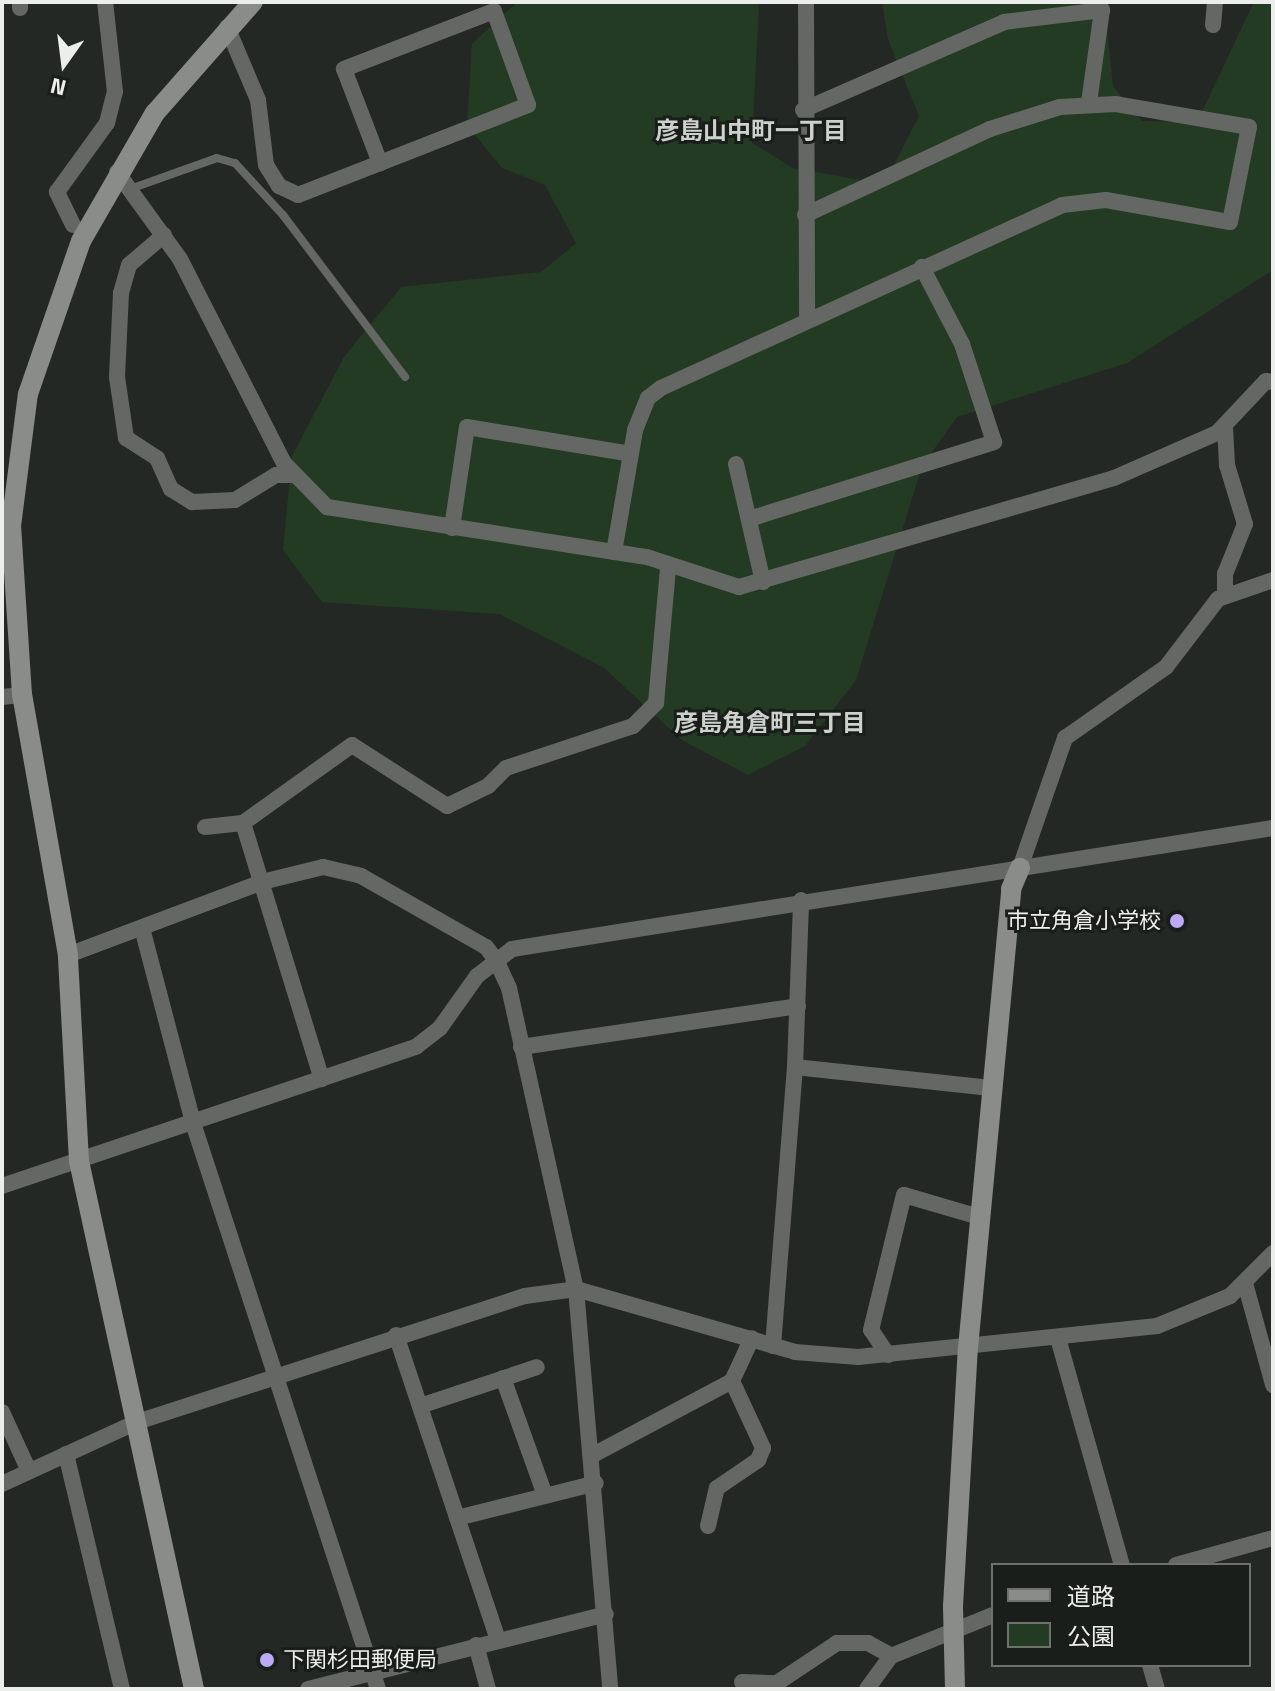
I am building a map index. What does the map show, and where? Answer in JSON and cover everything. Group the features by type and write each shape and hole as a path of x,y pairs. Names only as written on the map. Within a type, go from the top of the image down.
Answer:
{"street":[{"path":"73,225 57,192 107,123 115,92 105,2"},
{"path":"194,1689 79,1161 68,955 12,696 6,526 28,394 43,338 81,241 117,172 155,113 227,27 253,2"},
{"path":"806,2 803,110 807,319"},
{"path":"1213,25 1215,2"},
{"path":"803,110 1004,22 1102,10 1089,103"},
{"path":"227,27 258,100 262,150 279,186 298,195 380,163 528,105 494,11 344,69 380,163"},
{"path":"614,552 640,413 661,388 1040,213 1083,201 1230,222 1249,127 1089,103 1012,120 805,215"},
{"path":"117,172 164,235 292,475 327,507 614,552 739,587 1114,478 1225,426 1266,381 1273,382"},
{"path":"164,235 129,265 121,293 117,377 126,438 157,458 171,489 192,502 235,500 276,475 292,475"},
{"path":"749,519 994,442 962,344 922,267"},
{"path":"1225,426 1227,465 1245,524 1225,574 1225,595"},
{"path":"452,528 467,427 631,454"},
{"path":"736,464 763,582"},
{"path":"205,827 243,823 352,745 447,806 488,786 506,768 646,718 656,703 668,569"},
{"path":"955,1689 953,1628 968,1348 1011,889 1065,738 1155,677 1225,595 1273,580"},
{"path":"243,823 322,1079"},
{"path":"2,1186 417,1046 496,960 536,944 1273,828"},
{"path":"68,955 262,882 310,869 344,870 486,947 496,960 521,1047 576,1289 596,1483 610,1689"},
{"path":"773,1346 795,1067 801,900"},
{"path":"142,928 193,1123 378,1689"},
{"path":"521,1047 798,1006"},
{"path":"795,1067 991,1088"},
{"path":"888,1355 871,1330 904,1195 979,1217"},
{"path":"2,1484 137,1422 396,1335 525,1296 576,1289 773,1346 831,1357 888,1355 1058,1338 1188,1318 1245,1283 1273,1253"},
{"path":"1245,1283 1273,1385"},
{"path":"396,1335 498,1640"},
{"path":"593,1455 732,1381 752,1338"},
{"path":"1058,1338 1121,1563"},
{"path":"420,1406 537,1367"},
{"path":"503,1378 545,1495"},
{"path":"708,1526 717,1488 758,1460 763,1448 732,1381"},
{"path":"2,1412 29,1471"},
{"path":"66,1454 122,1689"},
{"path":"457,1518 596,1483"},
{"path":"1183,1563 1273,1538"},
{"path":"308,1689 606,1614"},
{"path":"867,1689 891,1656 953,1628 991,1616"},
{"path":"742,1682 777,1683 837,1643 868,1643 891,1656"},
{"path":"476,1645 488,1689"},
{"path":"1151,1667 1157,1689"}],"lane":[{"path":"130,189 217,158 235,163 283,215 405,377"}],"green space":[{"path":"517,2 759,2 752,143 793,168 884,184 919,116 888,39 882,2 1104,2 1113,86 1142,121 1197,122 1254,2 1273,2 1273,270 1127,363 957,417 922,466 856,680 805,746 748,775 682,740 603,667 499,614 322,602 283,550 292,456 344,357 401,287 541,272 576,243 545,185 502,168 467,125 472,44"}],"place":[{"name":"市立角倉小学校","path":"1177,921"},
{"name":"下関杉田郵便局","path":"267,1660"}],"district":[{"name":"彦島山中町一丁目","path":"751,131"},
{"name":"彦島角倉町三丁目","path":"770,723"}]}
